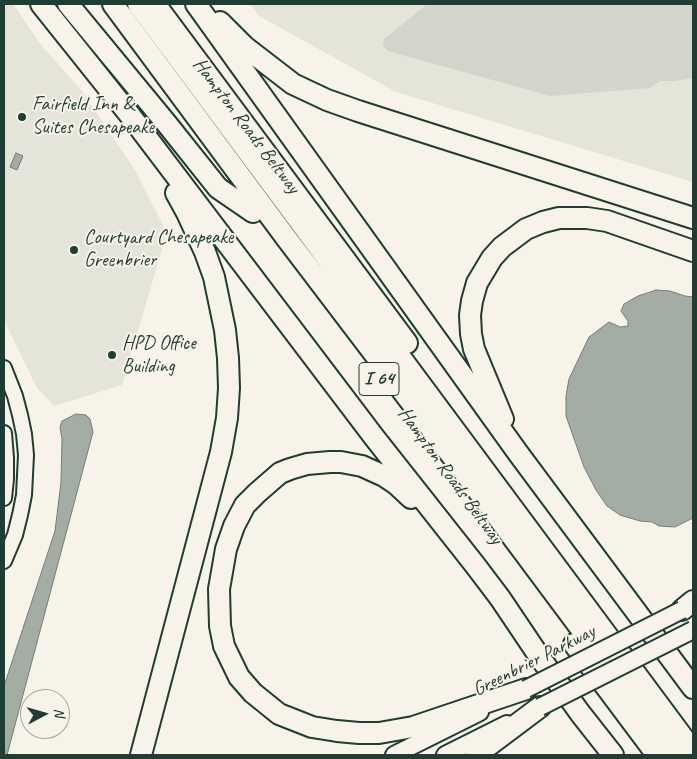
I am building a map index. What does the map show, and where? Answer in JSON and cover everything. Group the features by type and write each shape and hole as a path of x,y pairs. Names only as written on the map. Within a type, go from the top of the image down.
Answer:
{"highway":[{"path":"41,4 129,114 374,437 500,598 580,713 613,755"},
{"path":"68,4 218,188 254,212"},
{"name":"Hampton Roads Beltway","path":"100,4 657,755"},
{"path":"113,4 675,755"},
{"path":"138,4 693,751"},
{"name":"Hampton Roads Beltway","path":"156,4 693,730"},
{"path":"196,4 518,453 693,688"},
{"path":"202,4 245,46 293,84 327,100 693,218"},
{"path":"129,114 187,213 211,266 225,330 229,388 227,418 221,452 140,755"},
{"path":"518,453 481,366 471,334 470,315 474,292 477,283 492,258 513,237 526,229 542,222 572,217 607,221 693,251"},
{"path":"500,598 458,558 410,497 396,484 362,466 351,463 330,462 307,464 280,473 245,506 234,526 226,549 220,578 218,609 224,646 239,677 253,693 279,714 312,727 359,733 398,731 413,728 526,689"},
{"path":"476,755 540,707"}],"main road":[{"name":"Greenbrier Parkway","path":"394,755 689,605"},
{"path":"445,755 693,630"}],"street":[{"path":"4,368 20,415 24,434 26,474 24,495 15,535 4,561"},
{"path":"4,433 6,458 4,498"}],"shaded area":[{"path":"4,4 13,4 42,46 82,91 135,170 163,225 165,239 122,385 54,406 37,388 4,320"},
{"path":"250,4 693,4 693,182 396,92 259,16"},
{"path":"427,4 693,4 693,78 660,81 650,88 550,96 388,51 383,45 384,39"},
{"path":"16,153 23,156 17,170 10,167"},
{"path":"656,290 670,291 693,297 693,518 675,527 659,526 652,522 640,521 620,515 607,506 584,467 566,416 566,396 569,379 589,337 609,322 620,327 628,326 628,321 621,311 624,304 638,296"},
{"path":"76,414 86,415 90,419 93,432 25,689 20,689 20,706 7,755 4,755 4,686 55,531 61,482 62,439 60,427 62,421"}],"place":[{"name":"Fairfield Inn & Suites Chesapeake","path":"22,117"},
{"name":"Courtyard Chesapeake Greenbrier","path":"74,250"},
{"name":"HPD Office Building","path":"112,355"}]}
